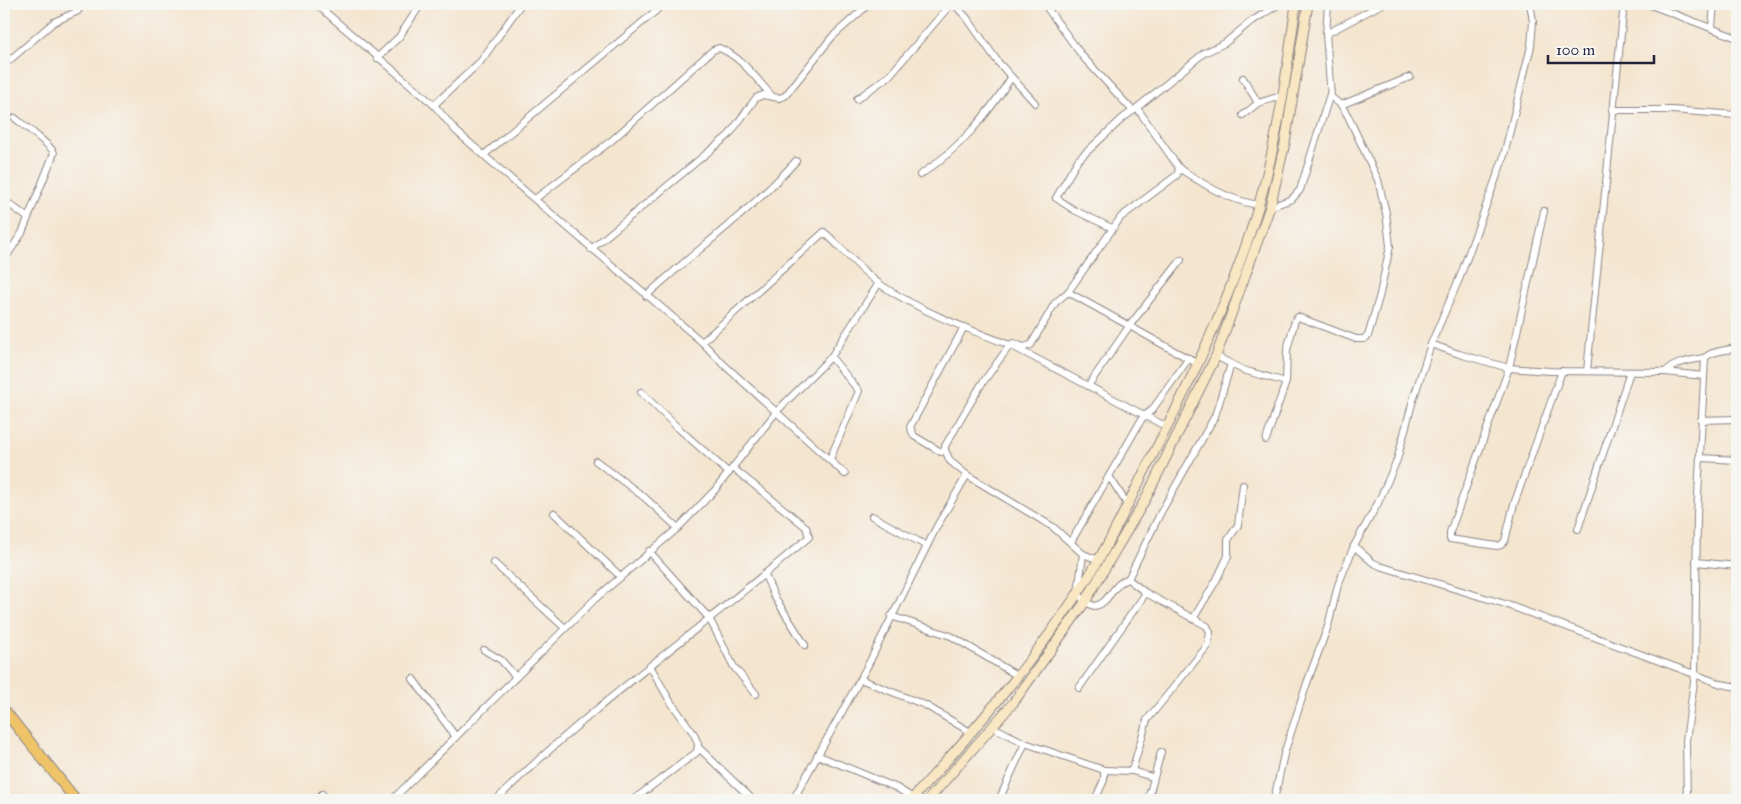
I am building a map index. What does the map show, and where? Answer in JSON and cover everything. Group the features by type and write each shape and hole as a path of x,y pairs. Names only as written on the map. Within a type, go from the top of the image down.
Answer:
{"main road":[{"path":"912,799 972,733 1018,676 1078,593 1099,560 1198,364 1220,311 1259,205 1284,95 1296,4"},
{"path":"928,800 1013,703 1085,602 1145,500 1216,356 1270,207 1285,143 1308,4"},
{"path":"4,710 76,800"}],"street":[{"path":"316,4 434,105 456,131 485,154 591,249 702,342 721,362 845,474"},
{"path":"377,58 399,37 421,4"},
{"path":"434,105 482,61 521,4"},
{"path":"485,154 657,10 656,4"},
{"path":"591,249 728,134 756,98 763,95 779,98 785,96 832,37 869,4"},
{"path":"1044,4 1088,62 1133,111 1137,108"},
{"path":"1112,228 1074,210 1056,198 1078,160 1123,118 1204,53 1225,43 1249,23 1279,4"},
{"path":"1270,207 1292,199 1300,190 1330,94 1326,34 1328,4"},
{"path":"1326,34 1382,4"},
{"path":"1274,800 1284,754 1328,626 1338,585 1354,546 1378,503 1397,460 1413,400 1431,344 1460,277 1503,159 1531,46 1533,22 1530,4"},
{"path":"1587,371 1624,4"},
{"path":"1648,4 1737,38"},
{"path":"1712,27 1714,4"},
{"path":"857,99 890,76 957,5 1011,78 1035,103"},
{"path":"4,65 54,22 78,11"},
{"path":"535,199 611,141 713,50 719,48 724,50 743,64 772,96"},
{"path":"1340,105 1410,77"},
{"path":"920,175 962,141 986,116 1011,78"},
{"path":"1243,78 1258,103"},
{"path":"1266,440 1286,382 1287,350 1296,318 1301,317 1356,339 1364,339 1372,327 1386,263 1390,240 1380,188 1347,113 1333,100 1330,94"},
{"path":"1243,115 1258,103 1284,95"},
{"path":"1137,108 1178,168 1243,203 1259,205"},
{"path":"1612,110 1688,111 1737,116"},
{"path":"4,260 22,233 54,152 51,147 15,118"},
{"path":"646,296 690,256 762,197 796,161"},
{"path":"1010,345 1031,345 1054,303 1068,292 1112,228 1133,208 1177,175 1178,168"},
{"path":"4,200 28,218"},
{"path":"1544,211 1509,368 1450,532 1450,539 1497,546 1505,541 1514,504 1562,372"},
{"path":"702,342 822,233 879,284 914,304 964,327 1010,345 1144,417 1167,427"},
{"path":"1088,386 1130,325 1181,260"},
{"path":"397,799 565,628 620,576 678,528 731,470 777,411 830,357 879,284"},
{"path":"1068,292 1198,364"},
{"path":"964,327 910,427 914,436 941,452 945,450 981,385 1010,345"},
{"path":"1431,344 1509,368 1562,372 1665,372 1704,376"},
{"path":"1665,372 1677,364 1705,358 1710,353 1737,348"},
{"path":"1216,356 1243,370 1286,382"},
{"path":"830,357 859,391 830,459"},
{"path":"1071,542 1144,417 1152,410 1189,358"},
{"path":"1687,800 1686,741 1695,674 1696,562 1705,358"},
{"path":"1128,580 1161,512 1216,416 1231,364"},
{"path":"1578,529 1630,372"},
{"path":"496,800 540,757 623,686 765,575 809,537 809,531 678,428 641,392"},
{"path":"1701,420 1737,419"},
{"path":"945,450 950,461 967,476 1017,504 1053,527 1084,554 1099,560"},
{"path":"1701,458 1737,460"},
{"path":"596,461 644,497 678,528"},
{"path":"793,800 860,679 926,546 967,476"},
{"path":"1108,476 1127,504"},
{"path":"1193,619 1216,581 1228,556 1228,540 1238,525 1243,485"},
{"path":"554,514 577,533 596,555 620,576"},
{"path":"872,516 926,546"},
{"path":"1354,546 1372,562 1380,566 1504,604 1721,684 1737,687"},
{"path":"649,551 709,618 734,667 756,694"},
{"path":"1084,554 1078,593 1085,602 1094,606 1100,605 1120,582 1128,580"},
{"path":"1696,562 1737,566"},
{"path":"494,563 565,628"},
{"path":"765,575 774,596 805,645"},
{"path":"1128,580 1146,594 1206,626 1210,632 1208,645 1147,720 1132,771"},
{"path":"1079,688 1146,594"},
{"path":"890,616 951,636 1018,676"},
{"path":"484,650 500,660 516,677"},
{"path":"650,666 670,700 694,734 698,747 753,800"},
{"path":"413,679 456,737"},
{"path":"860,679 925,705 972,733"},
{"path":"993,727 1026,743 1104,770 1132,771 1152,777"},
{"path":"999,800 1026,743"},
{"path":"632,800 697,752 698,747"},
{"path":"1148,800 1152,777 1156,774 1161,752"},
{"path":"817,755 897,788 912,799"},
{"path":"1095,800 1104,780 1104,770"}]}
